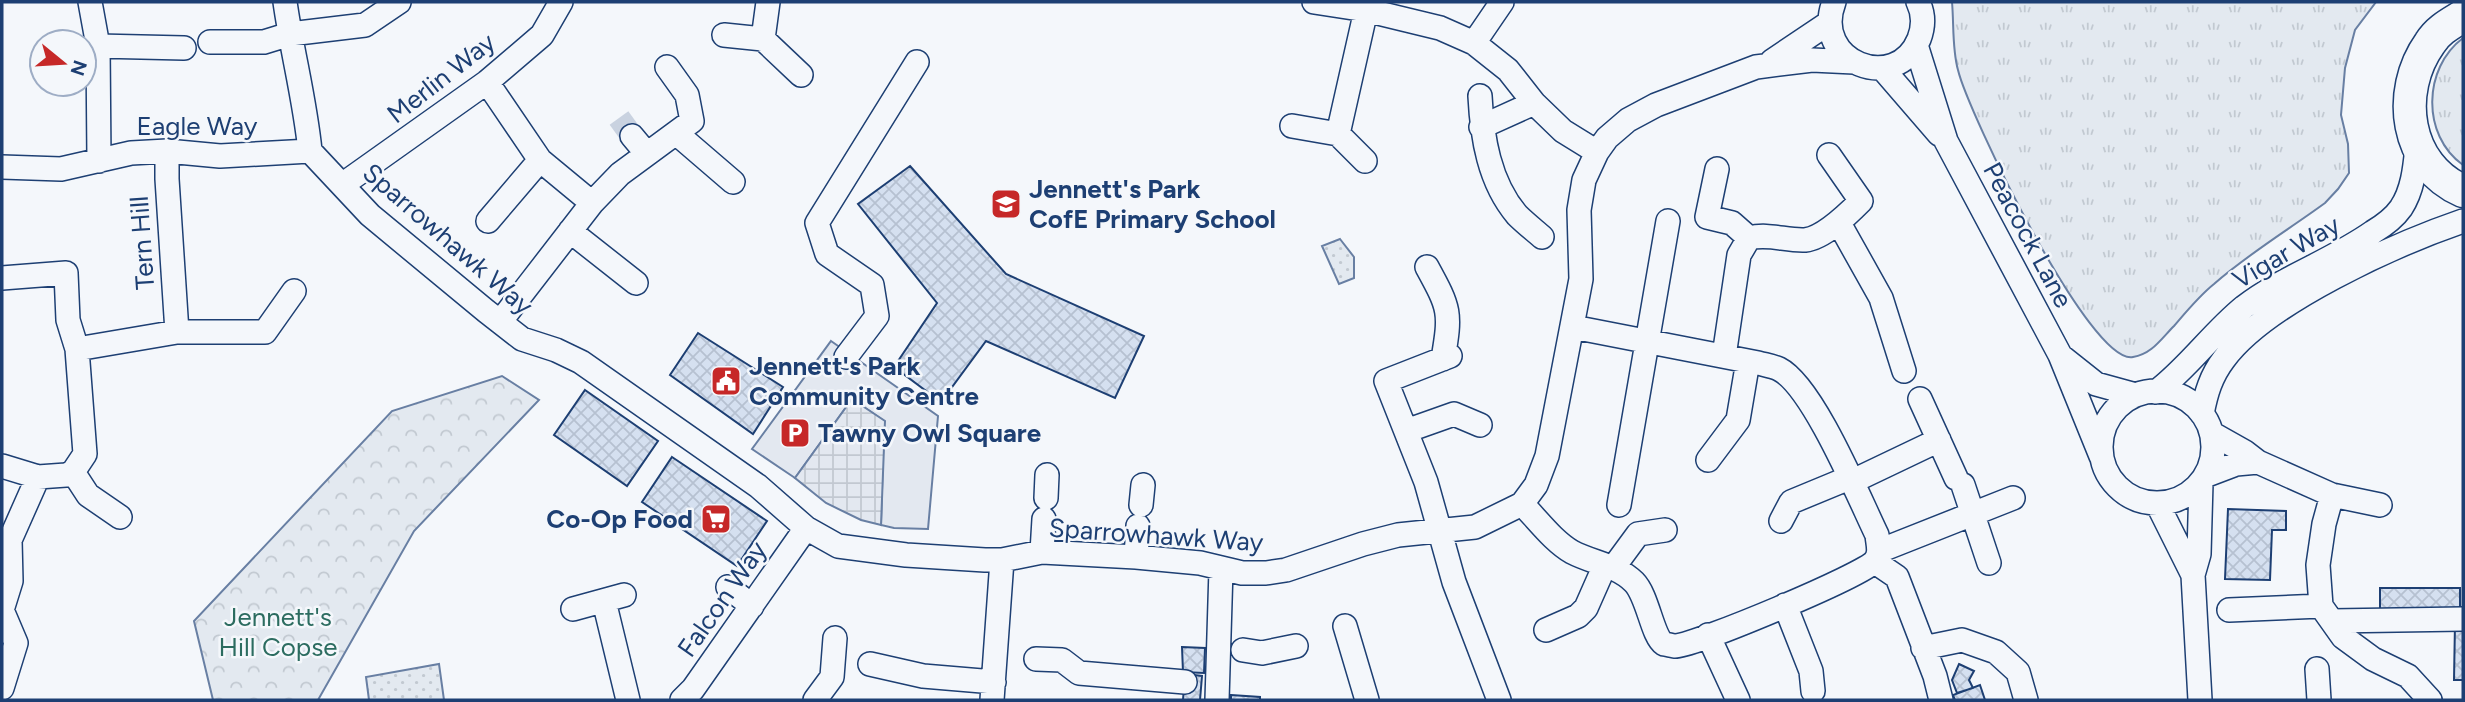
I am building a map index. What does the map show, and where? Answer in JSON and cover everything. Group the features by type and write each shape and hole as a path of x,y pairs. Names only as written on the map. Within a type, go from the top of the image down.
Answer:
{"highway":[{"path":"2454,16 2423,55 2412,84 2410,115 2417,147 2432,170 2451,186 2463,191"}],"street":[{"path":"90,2 95,28"},
{"path":"285,2 300,76 310,151"},
{"path":"210,42 264,42 290,34 365,25 399,2"},
{"name":"Merlin Way","path":"342,186 487,82 542,35 561,2"},
{"path":"763,39 768,2"},
{"path":"1320,2 1440,28 1474,43 1508,70 1534,103 1563,131 1597,152"},
{"path":"1474,43 1502,2"},
{"path":"1918,2 1923,19 1922,32 1916,45 1902,60 1882,68 1854,62 1812,60 1766,64 1656,105 1628,120 1607,138 1584,180 1579,210 1581,279 1547,456 1535,485 1522,504 1570,551 1624,573 1642,591 1659,637 1664,643 1674,646 1785,605 1842,580 1877,557 2012,498"},
{"path":"1338,134 1366,10"},
{"path":"1832,12 1836,46 1854,62"},
{"path":"1766,64 1832,12"},
{"path":"724,36 763,39 801,75"},
{"name":"Peacock Lane","path":"1916,45 1946,141 2060,355 2101,456"},
{"path":"99,162 98,46 184,48"},
{"path":"846,357 877,316 872,285 827,254 817,223 917,62"},
{"path":"499,322 592,203 620,174 692,121 687,95 667,67"},
{"name":"Peacock Lane","path":"1882,68 1946,141"},
{"path":"487,82 540,160 592,203"},
{"path":"1480,96 1481,127 1495,180 1517,214 1542,237"},
{"path":"1481,127 1534,103"},
{"path":"1292,126 1338,134 1364,161"},
{"path":"676,133 733,182"},
{"path":"632,136 647,154"},
{"name":"Vigar Way","path":"2146,393 2189,364 2230,319 2247,306 2356,244 2387,222 2400,209 2407,195 2412,182 2417,147"},
{"name":"Eagle Way","path":"2,167 61,169 131,153 167,151 220,156 310,151"},
{"name":"Tern Hill","path":"167,151 167,192 177,332"},
{"name":"Sparrowhawk Way","path":"310,151 370,215 499,322 522,339 556,350 581,362 758,486 806,528 838,546 906,555 1002,561 1042,552 1136,557 1200,563 1242,573 1286,570 1363,544 1441,529 1475,527 1522,504"},
{"path":"1724,356 1739,255 1749,238 1763,235 1807,240 1839,223 1861,201 1829,155"},
{"path":"488,222 540,160"},
{"path":"1717,169 1707,217 1732,223 1749,238"},
{"name":"Vigar Way","path":"2207,424 2208,386 2225,358 2248,334 2271,316 2331,281 2399,246 2463,220"},
{"path":"1619,505 1668,221"},
{"path":"1839,223 1881,299 1904,371"},
{"path":"570,231 636,283"},
{"path":"1427,267 1448,308 1446,358 1386,381 1426,482 1454,582 1499,700"},
{"path":"2,278 66,273 68,320 77,349 85,454 73,472 38,477 2,466"},
{"path":"77,349 177,332 265,332 294,291"},
{"path":"1573,327 1780,369 1798,385 1815,410 1877,536 1877,557 1897,577 1935,676 1941,700"},
{"name":"Peacock Lane","path":"2060,355 2096,384 2146,393"},
{"path":"1707,460 1738,420 1748,361"},
{"path":"2258,462 2236,464 2204,479 2183,498 2157,503 2142,500 2121,490 2109,477 2101,456 2101,444 2105,424 2116,408 2146,393 2176,396 2185,400 2207,424 2258,462 2332,495 2379,505"},
{"path":"1920,399 1960,481 1989,563"},
{"path":"1406,431 1454,414 1480,425"},
{"path":"2200,700 2193,575 2199,554 2204,479 2214,456 2207,424"},
{"path":"1781,521 1791,502 1850,480 1939,440"},
{"path":"73,472 88,495 120,517"},
{"path":"2,688 16,643 2,610 11,582 10,540 38,477"},
{"path":"2332,495 2323,524 2318,565 2327,613 2343,637 2373,659 2408,676 2430,700"},
{"path":"1042,552 1046,497"},
{"path":"2157,503 2193,575"},
{"path":"1136,557 1141,505"},
{"name":"Falcon Way","path":"694,696 806,528"},
{"path":"1546,630 1587,608 1609,567 1638,534 1665,530"},
{"path":"870,664 993,691 1002,561"},
{"path":"1036,659 1062,660 1079,673 1205,687 1231,649 1221,569"},
{"path":"728,587 752,606"},
{"path":"573,609 614,598 628,700"},
{"path":"1785,605 1811,671 1813,691"},
{"path":"2229,610 2463,619"},
{"path":"1345,626 1367,700"},
{"path":"1708,635 1738,700"},
{"path":"814,700 832,677 835,638"},
{"path":"1923,648 1962,640 1996,652 2018,672 2026,700"},
{"path":"1231,649 1262,653 1296,646"},
{"path":"2317,669 2319,700"}],"green space":[{"path":"1952,2 2376,2 2355,30 2345,68 2341,115 2348,144 2349,173 2325,203 2254,252 2208,289 2151,349 2133,357 2114,349 2089,322 2061,281 2006,182 1958,70"},
{"path":"2463,38 2463,165 2449,152 2440,137 2432,102 2434,83 2440,66"},
{"path":"1340,239 1354,257 1354,278 1339,284 1322,246"},
{"name":"Jennett's Hill Copse","path":"502,376 539,400 414,531 318,700 213,700 194,621 392,411"},
{"path":"439,664 444,700 369,700 366,677"}],"shaded area":[{"name":"Tawny Owl Square","path":"831,341 938,416 928,529 881,525 884,421 852,399 795,478 752,449"},
{"path":"852,399 885,421 881,525 861,520 826,503 795,478"}],"building":[{"path":"910,166 1006,274 1144,336 1115,398 986,341 941,402 894,367 937,303 858,204"},
{"name":"Jennett's Park Community Centre","path":"698,333 783,387 753,434 670,375"},
{"path":"585,390 658,441 627,486 554,435"},
{"path":"672,457 767,521 737,566 642,502"},
{"path":"2228,509 2286,511 2286,530 2272,530 2270,580 2225,579"},
{"path":"2380,588 2460,588 2460,609 2380,609"},
{"path":"2455,623 2463,624 2463,680 2454,680"},
{"path":"1182,647 1205,648 1204,673 1183,672"},
{"path":"1959,664 1974,671 1969,680 1973,688 1957,693 1952,680"},
{"path":"1185,674 1202,676 1200,700 1183,700"},
{"path":"1980,685 1985,700 1955,700 1953,695"},
{"path":"1231,695 1260,697 1260,700 1231,700"}],"tunnel":[{"path":"619,118 632,136"}],"place":[{"name":"Jennett's Park CofE Primary School","path":"1006,204"},
{"name":"Jennett's Park Community Centre","path":"726,381"},
{"name":"Tawny Owl Square","path":"795,433"},
{"name":"Co-Op Food","path":"716,519"}]}
